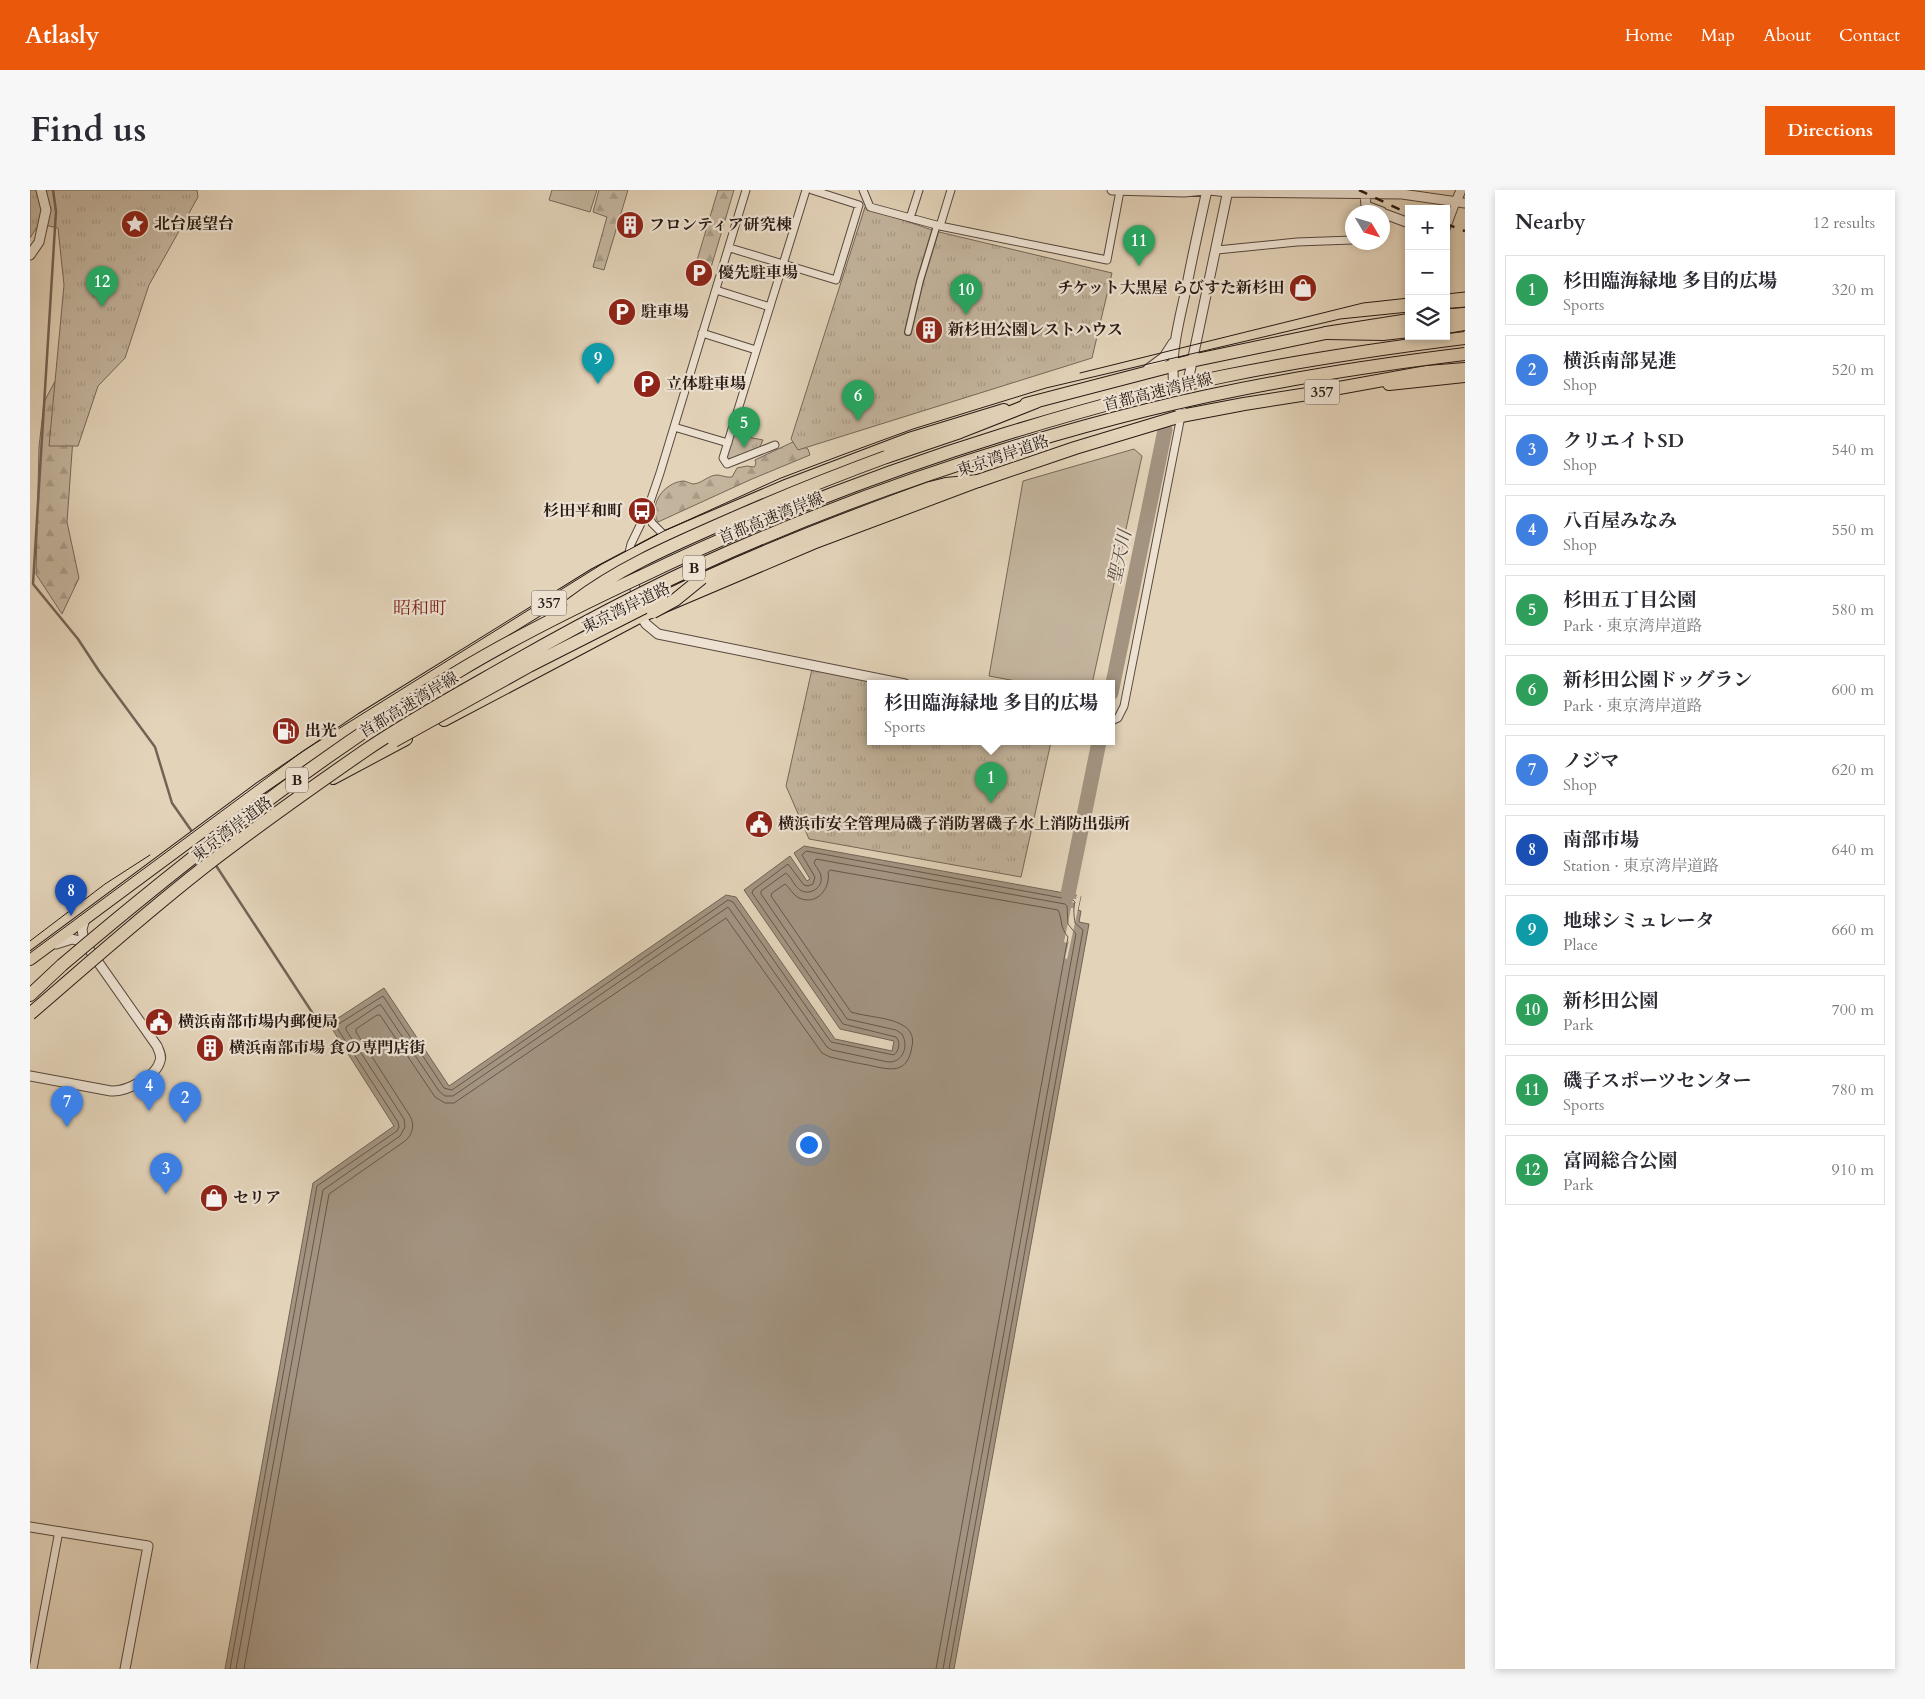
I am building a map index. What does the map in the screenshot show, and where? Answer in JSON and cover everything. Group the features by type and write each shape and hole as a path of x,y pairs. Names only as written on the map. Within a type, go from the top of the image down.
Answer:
{"highway":[{"path":"1450,316 1465,314"},
{"name":"東京湾岸道路","path":"30,959 259,789 362,719 594,575 666,537 740,504 851,460 976,417 1192,360 1326,333 1405,321"},
{"path":"1450,326 1465,324"},
{"path":"1326,333 1383,334 1405,331"},
{"name":"首都高速湾岸線","path":"33,988 191,859 330,756 460,670 551,620 682,556 747,527 849,486 969,445 1145,394 1223,376 1373,350 1465,338"},
{"name":"首都高速湾岸線","path":"30,1014 200,871 266,820 368,748 537,648 620,604 754,540 855,501 956,466 1146,410 1310,376 1465,354"},
{"path":"1317,392 1427,372 1465,369"},
{"name":"東京湾岸道路","path":"30,1014 208,868 305,796 384,750 641,616 813,542 978,481 1075,448 1181,416 1317,392 1465,376"},
{"name":"B","path":"551,620 601,582 679,542 777,500 886,457 960,432 1036,402"},
{"name":"357","path":"319,784 529,666 702,578 835,523 930,488 946,484 978,481"}],"street":[{"path":"30,255 39,242 46,210 41,190"},
{"path":"746,190 730,248 647,511 631,544 628,557 641,616 646,624 658,634 885,680"},
{"path":"775,445 728,464 723,458 806,190"},
{"path":"730,248 836,280 859,205 812,190"},
{"path":"864,190 870,207 938,225 1107,260 1116,190 1402,194 1461,203"},
{"path":"910,218 919,190"},
{"path":"908,332 920,281 951,190"},
{"path":"1181,416 1174,392 1172,366 1176,336 1207,190"},
{"path":"1450,222 1461,203 1461,190"},
{"path":"1115,719 1118,718 1124,706 1192,360 1217,250 1228,191"},
{"path":"1365,193 1366,205"},
{"path":"1390,215 1405,221"},
{"path":"1217,250 1297,242 1345,240"},
{"path":"716,290 770,307"},
{"path":"702,333 756,350"},
{"path":"1133,376 1156,364 1164,357 1176,336"},
{"path":"674,427 728,443"},
{"path":"647,511 655,527 666,537"},
{"path":"30,1076 117,1091 134,1086 158,1066 161,1057 157,1046 84,942 82,929 87,916"},
{"path":"45,948 67,939 76,939 84,942"},
{"path":"30,1527 148,1546 125,1669"},
{"path":"33,1669 59,1532"}],"green space":[{"path":"30,190 197,190 198,197 149,285 125,358 98,386 78,446 49,446 64,285 58,228 39,224 30,238"},
{"path":"552,190 597,190 590,212 549,200"},
{"path":"599,190 628,190 604,270 593,267 607,217 593,212"},
{"path":"718,190 734,190 710,271 695,267"},
{"path":"865,207 935,231 1112,273 1092,358 798,450 791,439"},
{"path":"61,370 76,396 67,522 79,578 62,614 36,574 39,447 44,402"},
{"path":"732,434 763,440 759,449 731,462 725,455"},
{"path":"795,441 808,449 810,455 658,522 655,515 657,502 664,490 670,486 683,481 693,484 697,483 714,475 732,477 737,468 754,467 756,464 755,460"},
{"path":"1134,449 1142,456 1093,680 1010,680 989,676 1023,481"},
{"path":"812,669 870,680 867,680 867,745 1050,745 1021,877 809,839 786,786"}],"water":[{"path":"804,846 1081,896 1078,910 1081,911 1079,922 1089,924 954,1669 225,1669 313,1183 394,1126 329,1024 384,988 449,1086 726,895 736,897 835,1039 892,1051 894,1041 840,1029 744,890 790,856 807,881 810,879 794,853"}],"pier":[{"path":"1077,894 1081,895 1067,959 1065,958 1069,941 1067,943 1064,942 1071,908 1074,908 1075,903 1072,902 1073,899 1076,899"}],"waterway":[{"path":"53,190 56,211 33,584 78,639 155,747 172,803 193,833"},
{"name":"聖天川","path":"1114,680 1165,430"},
{"name":"聖天川","path":"1068,894 1098,745"},
{"path":"215,864 321,1026"}],"tram line":[{"path":"1450,294 1465,292"},
{"path":"1080,373 1363,303 1405,298"},
{"path":"1450,309 1465,307"},
{"path":"30,953 303,751 602,564 664,531 781,478 842,455 913,429 1046,388 1340,319 1405,312"},
{"path":"30,941 105,884 150,855"}],"railway":[{"path":"1359,190 1405,212"},
{"path":"1450,225 1465,231"}],"place":[{"name":"北台展望台","path":"135,224"},
{"name":"フロンティア研究棟","path":"630,225"},
{"name":"磯子スポーツセンター","path":"1139,266"},
{"name":"優先駐車場","path":"699,273"},
{"name":"チケット大黒屋 らびすた新杉田","path":"1303,288"},
{"name":"富岡総合公園","path":"102,307"},
{"name":"駐車場","path":"622,312"},
{"name":"新杉田公園","path":"966,315"},
{"name":"新杉田公園レストハウス","path":"929,330"},
{"name":"地球シミュレータ","path":"598,384"},
{"name":"立体駐車場","path":"647,384"},
{"name":"新杉田公園ドッグラン","path":"858,421"},
{"name":"杉田五丁目公園","path":"744,448"},
{"name":"杉田平和町","path":"642,511"},
{"name":"出光","path":"286,731"},
{"name":"杉田臨海緑地 多目的広場","path":"991,803"},
{"name":"横浜市安全管理局磯子消防署磯子水上消防出張所","path":"759,824"},
{"name":"南部市場","path":"71,916"},
{"name":"横浜南部市場内郵便局","path":"159,1022"},
{"name":"横浜南部市場 食の専門店街","path":"210,1048"},
{"name":"八百屋みなみ","path":"149,1111"},
{"name":"横浜南部晃進","path":"185,1123"},
{"name":"ノジマ","path":"67,1127"},
{"name":"クリエイトSD","path":"166,1194"},
{"name":"セリア","path":"214,1198"}],"district":[{"name":"昭和町","path":"420,608"}]}
